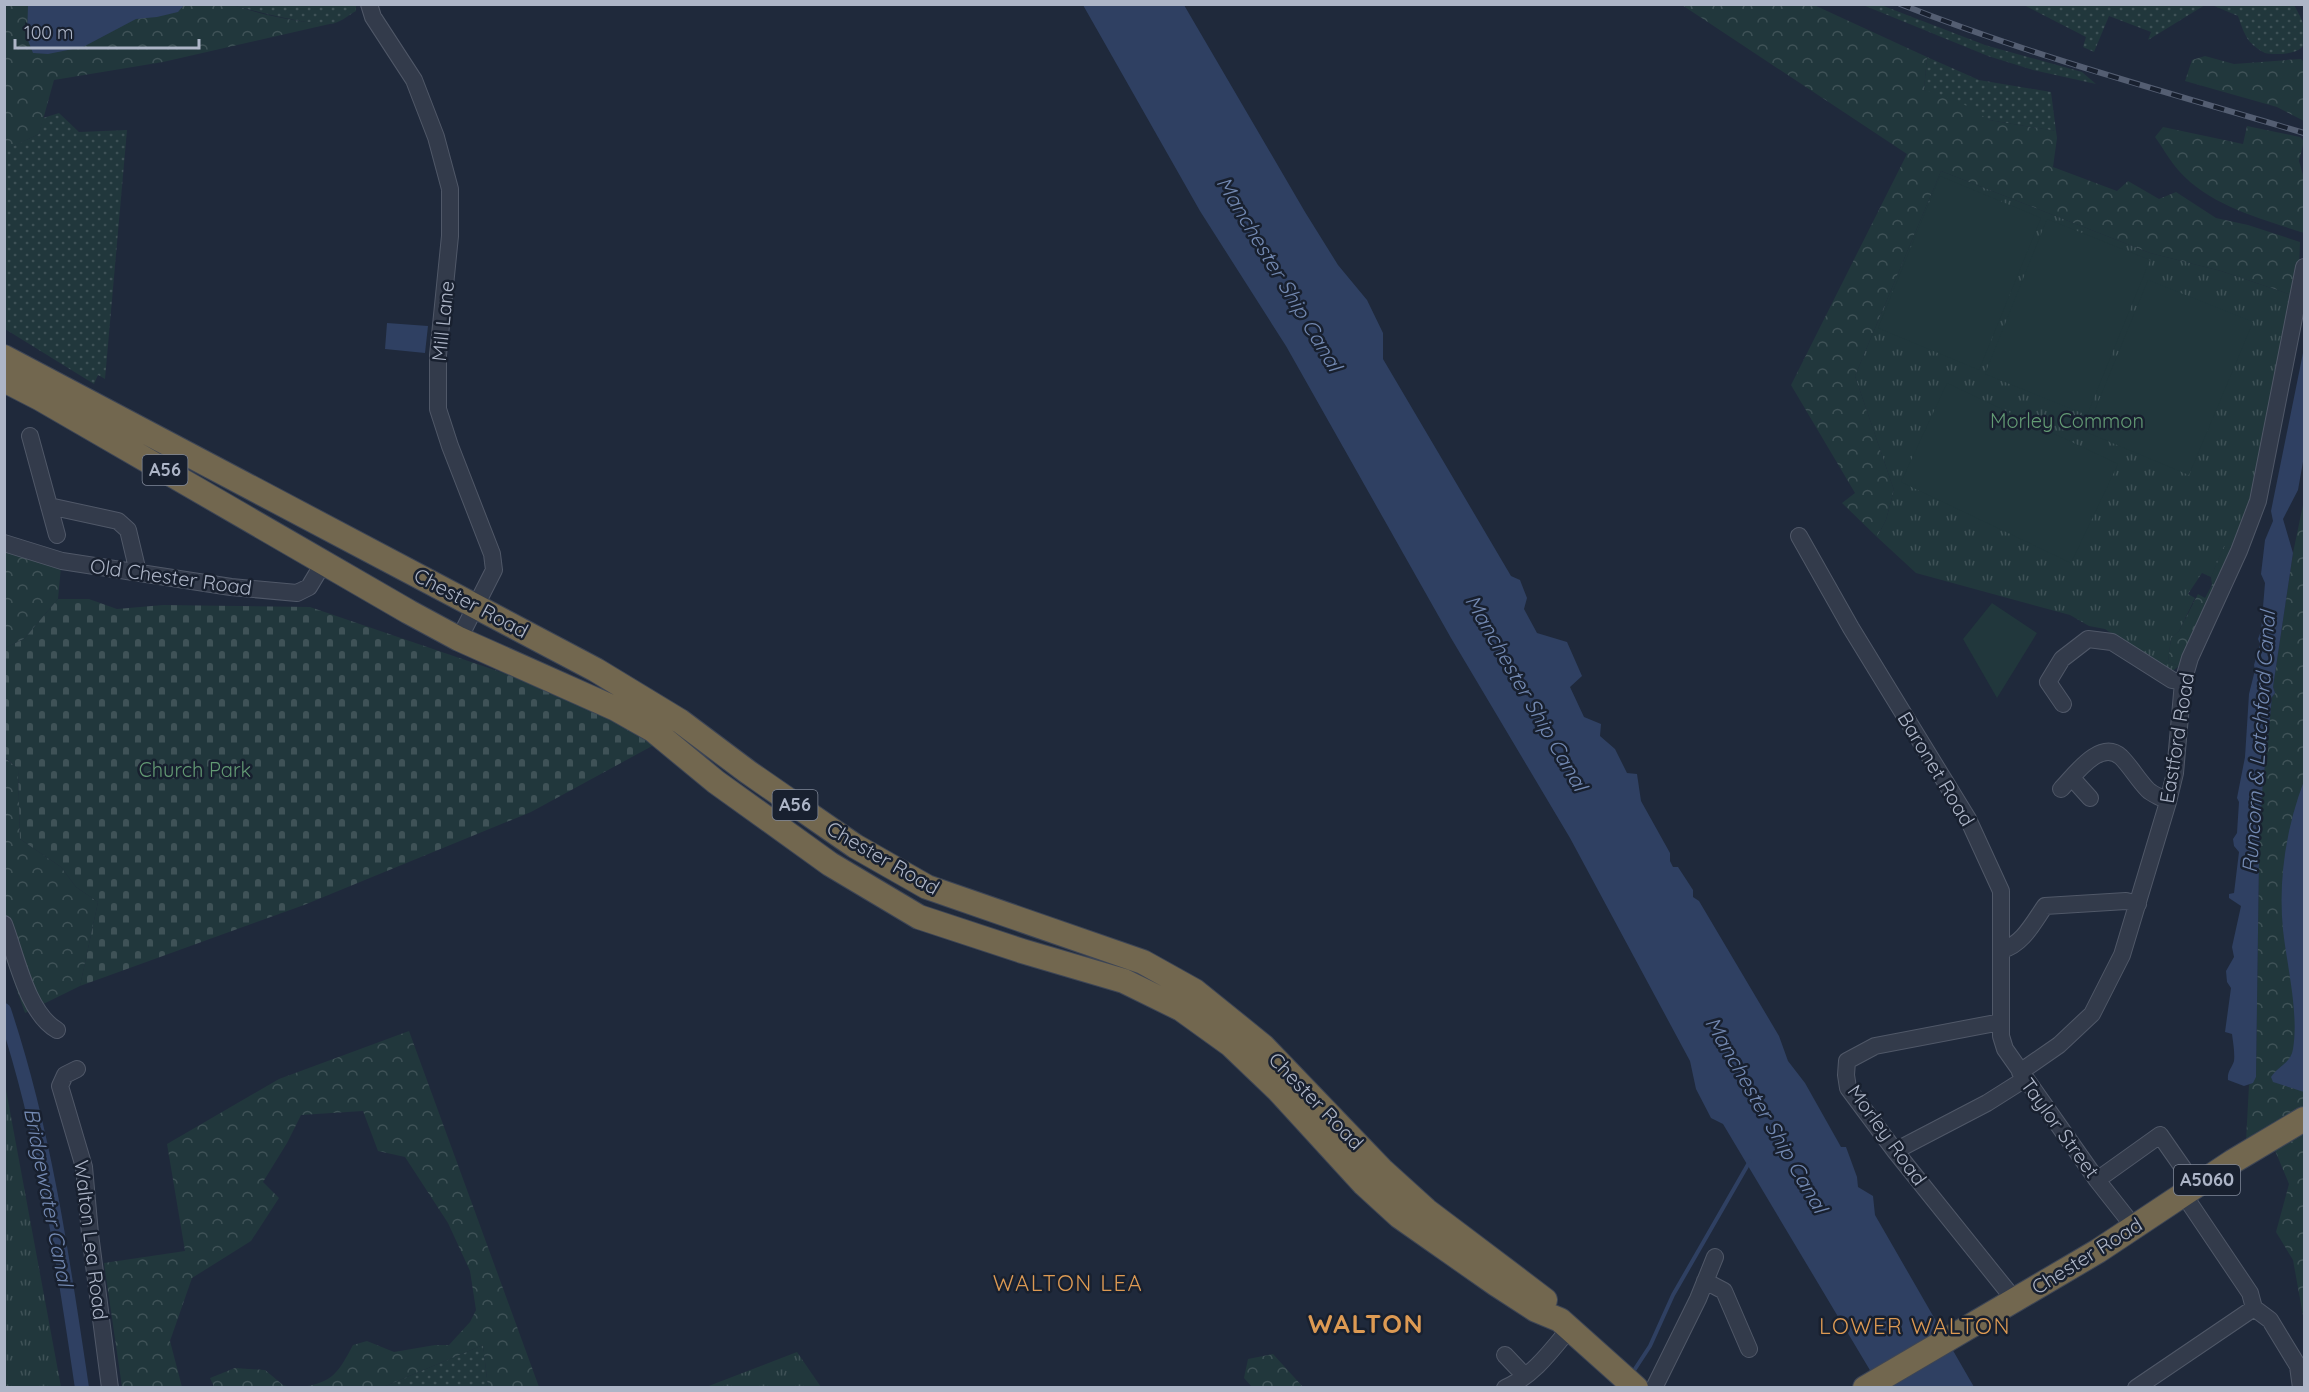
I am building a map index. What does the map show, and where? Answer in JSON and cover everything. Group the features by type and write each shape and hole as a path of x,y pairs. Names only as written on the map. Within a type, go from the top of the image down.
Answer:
{"highway":[{"name":"Chester Road","path":"4,357 596,670 680,721 748,772 855,846 927,887 1143,962 1195,991 1263,1046 1383,1171 1426,1210 1545,1299 1565,1324 1636,1388"},
{"name":"Chester Road","path":"4,380 459,639 616,709 653,730 722,787 830,864 920,917 1022,951 1124,981 1181,1009 1231,1045 1277,1089 1364,1184 1399,1216 1496,1284 1536,1310 1565,1324"},
{"name":"Chester Road","path":"1867,1387 2005,1307 2134,1227 2232,1162 2304,1119"}],"street":[{"name":"Mill Lane","path":"369,4 373,17 414,80 436,137 450,189 450,236 438,355 438,409 492,554 494,570 459,639"},
{"name":"Eastford Road","path":"1895,1151 1987,1103 2059,1045 2092,1014 2122,955 2175,773 2183,682 2190,658 2239,550 2258,501 2304,267"},
{"path":"30,436 57,535"},
{"path":"49,506 124,524 128,530 138,572"},
{"name":"Baronet Road","path":"1798,537 1968,819 2001,891 2001,1023"},
{"name":"Old Chester Road","path":"4,543 62,561 231,587 297,593 309,587 324,562"},
{"path":"2063,704 2048,682 2062,659 2088,639 2112,642 2172,680 2183,682"},
{"path":"2090,798 2067,784 2100,752 2112,752 2121,758 2150,792 2158,794 2168,802"},
{"path":"2002,950 2014,947 2027,933 2045,906 2126,902 2138,904"},
{"path":"4,924 30,995 46,1021 57,1030"},
{"name":"Taylor Street","path":"2001,1023 2001,1036 2005,1050 2097,1180 2134,1227"},
{"name":"Morley Road","path":"2001,1023 1875,1046 1847,1061 1845,1075 1848,1088 1895,1151 2009,1293 2005,1307"},
{"name":"Walton Lea Road","path":"77,1069 65,1075 60,1086 84,1167 90,1234 110,1388"},
{"path":"2097,1180 2160,1135 2184,1168"},
{"path":"2184,1195 2250,1293 2254,1308 2270,1320 2298,1366 2301,1388"},
{"path":"1654,1388 1715,1257"},
{"path":"1705,1281 1724,1291 1749,1349"},
{"path":"2136,1388 2254,1308"},
{"path":"1505,1388 1525,1376 1547,1356 1565,1324"},
{"path":"1505,1355 1525,1376"}],"green space":[{"path":"4,5 232,5 283,18 334,23 163,62 54,80 39,134 5,150"},
{"path":"232,5 356,5 356,11 338,22 326,24 284,18"},
{"path":"1682,5 1814,5 1927,57 1924,90 1957,100 1989,120 2056,131 2053,167 2117,191 2128,181 2159,199 2176,192 2216,218 2248,225 2300,242 2299,271 2258,501 2186,656 2179,666 2168,662 2171,638 2179,631 2198,594 2205,598 2212,585 2211,577 2224,545 2233,549 2289,294 2221,271 2150,253 1941,171 1855,376 1894,490 1886,520 1877,537 1842,503 1855,493 1791,385 1907,154"},
{"path":"1863,5 1881,5 1985,45 2082,72 2096,84 2033,70 1988,56"},
{"path":"2024,5 2205,5 2148,40 2151,32 2109,16 2094,52 2083,47 2086,37"},
{"path":"2212,5 2294,5 2305,28 2304,44 2302,48 2292,52 2265,53 2248,39 2238,16"},
{"path":"2205,56 2234,64 2301,59 2304,62 2304,121 2277,107 2185,81 2192,60"},
{"path":"1927,57 1979,80 2051,92 2056,131 1989,120 1924,90"},
{"path":"59,113 79,132 127,130 105,379 98,375 94,384 5,329 4,150 39,134 43,118"},
{"path":"2247,126 2300,137 2304,141 2299,161 2304,178 2304,233 2237,210 2206,193 2179,171 2155,137 2163,127 2243,144"},
{"name":"Morley Common","path":"1941,171 2150,253 2221,271 2289,294 2252,497 2234,549 2224,546 2211,577 2202,573 2188,594 2195,598 2179,631 2171,638 2168,662 2179,666 2170,673 2105,629 2089,626 2070,615 1916,573 1877,537 1886,520 1894,490 1855,376"},
{"path":"1940,176 2041,218 1979,370 1878,328"},
{"path":"2047,219 2150,260 2087,415 1985,374"},
{"path":"2148,280 2253,322 2189,475 2086,432"},
{"path":"1947,383 2118,464 2071,563 1901,482"},
{"path":"2304,500 2304,1321 2293,1260 2276,1232 2289,1184 2266,1129 2246,1141 2249,1085 2256,1077 2262,793 2272,697 2275,693 2273,687 2293,553"},
{"path":"5,548 61,567 58,599 24,639 5,648"},
{"name":"Church Park","path":"58,599 89,599 117,609 163,605 310,607 521,679 602,710 654,745 531,812 304,905 80,986 98,902 76,887 61,867 20,839 18,769 5,757 5,648 24,639"},
{"path":"1992,603 2037,633 1997,698 1963,639"},
{"path":"4,757 18,769 20,839 61,867 76,887 98,902 80,986 25,1013 5,956"},
{"path":"409,1031 539,1387 488,1387 483,1345 383,1387 302,1387 321,1382 334,1375 353,1345 367,1341 394,1352 449,1345 470,1322 476,1310 470,1271 448,1223 405,1157 378,1151 363,1111 301,1115 263,1182 279,1198 251,1241 192,1278 170,1341 182,1387 122,1387 104,1263 185,1251 167,1144 279,1079"},
{"path":"4,1079 61,1387 5,1387"},
{"path":"483,1345 488,1387 383,1387"},
{"path":"797,1352 821,1387 706,1387"},
{"path":"1273,1354 1303,1387 1252,1387 1244,1378 1248,1359"},
{"path":"235,1368 265,1370 283,1385 292,1387 214,1387 210,1378"}],"water":[{"path":"28,4 184,5 178,12 136,19 83,47 48,54 33,53 27,38"},
{"name":"Manchester Ship Canal","path":"1083,5 1184,5 1305,212 1338,265 1367,300 1383,333 1383,359 1511,576 1520,580 1527,598 1524,609 1537,633 1567,642 1582,676 1570,687 1584,717 1601,724 1600,736 1615,749 1627,773 1637,774 1641,801 1670,853 1673,867 1678,867 1693,890 1693,897 1699,901 1779,1036 1788,1061 1805,1083 1841,1147 1846,1147 1857,1177 1858,1187 1873,1196 1875,1215 1974,1387 1880,1387 1723,1124 1711,1118 1696,1089 1690,1061 1570,838 1451,638 1286,346 1200,211"},
{"path":"387,323 428,326 425,353 385,349"},
{"name":"Runcorn & Latchford Canal","path":"2304,348 2304,456 2298,490 2283,519 2293,553 2273,687 2275,693 2272,697 2262,793 2256,1077 2253,1083 2244,1086 2228,1080 2234,1061 2234,1051 2232,1034 2225,1032 2231,988 2227,982 2226,971 2234,957 2232,947 2241,906 2229,898 2229,894 2234,893 2239,852 2234,846 2233,839 2237,833 2239,802 2237,798 2245,757 2249,694 2260,644 2258,639 2261,631 2265,583 2261,574 2265,540 2273,521 2271,511"},
{"path":"2304,781 2304,1092 2273,1082 2271,1077 2290,1058 2293,1049 2294,1005 2283,930 2282,892 2288,836"}],"waterway":[{"name":"Bridgewater Canal","path":"4,1010 42,1150 60,1245 82,1388"},
{"path":"1633,1372 1650,1346 1673,1295 1750,1161"}],"railway":[{"path":"1900,4 2050,57 2304,133"}],"district":[{"name":"WALTON LEA","path":"1068,1283"},
{"name":"WALTON","path":"1366,1324"},
{"name":"LOWER WALTON","path":"1915,1326"}]}
